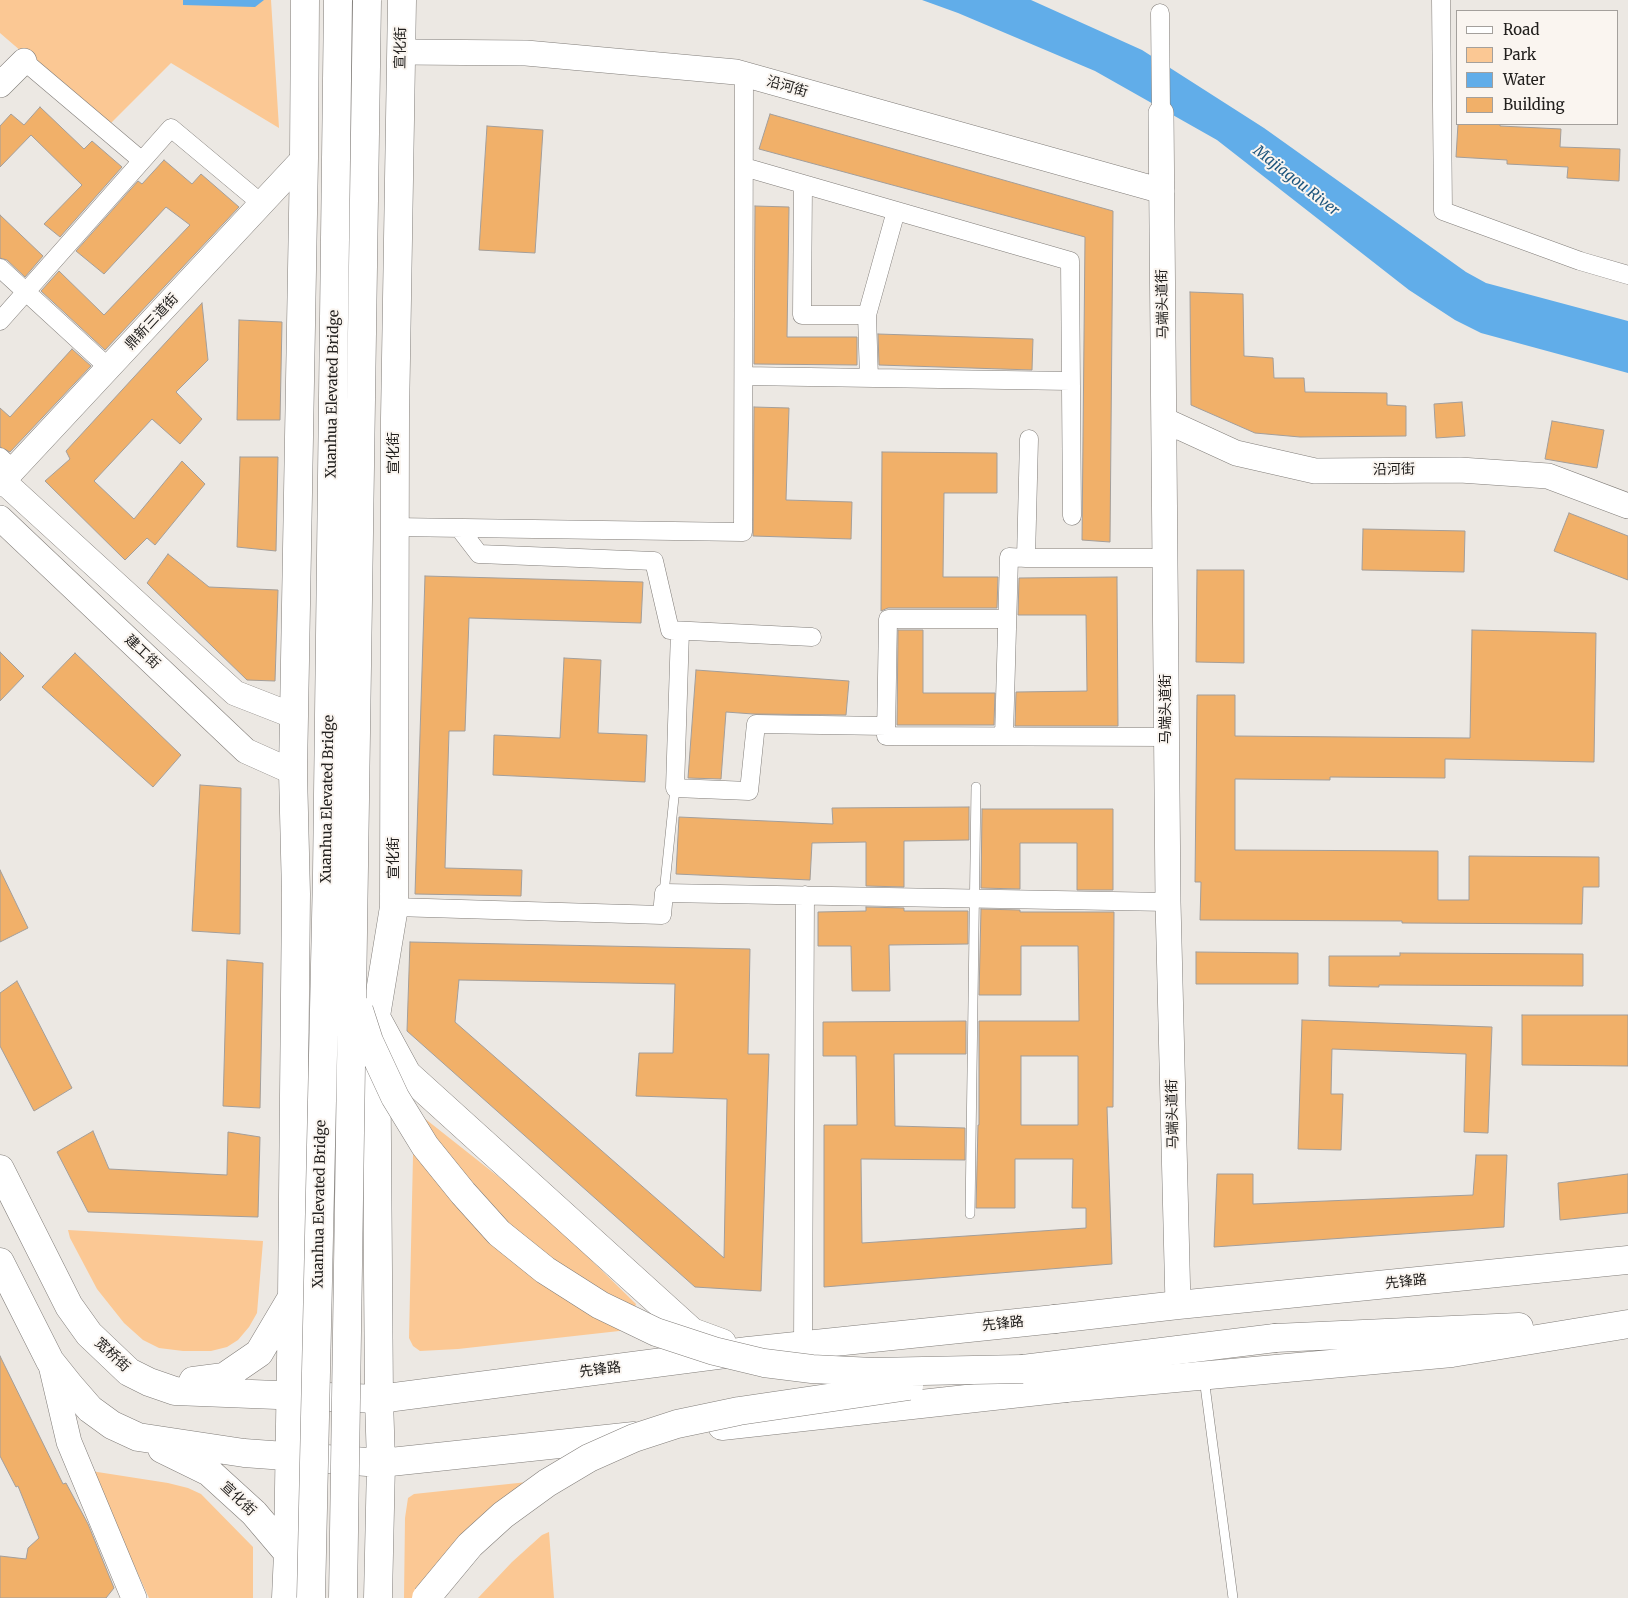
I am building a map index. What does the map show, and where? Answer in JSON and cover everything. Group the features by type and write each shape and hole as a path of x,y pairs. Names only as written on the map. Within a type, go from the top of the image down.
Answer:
{"main road":[{"name":"Xuanhua Elevated Bridge","path":"311,1598 327,874 338,0"},
{"name":"Xuanhua Elevated Bridge","path":"343,1598 367,0"},
{"name":"宣化街","path":"379,1588 381,1463 376,1016 394,901 394,527 402,6"},
{"path":"286,1598 292,1297 296,894 293,772 304,158 304,7"},
{"path":"327,874 346,968 369,1041 395,1097 425,1146 464,1193 499,1233 545,1270 600,1305 656,1332 714,1351 764,1363 812,1370 873,1372 1023,1369"},
{"path":"376,1016 407,1074 692,1332 748,1351"},
{"name":"宽桥街","path":"0,1169 69,1306 89,1334 112,1358 129,1372 149,1382 175,1391 379,1399"},
{"name":"先锋路","path":"379,1399 748,1351 1178,1305 1628,1260"},
{"path":"0,1262 50,1362 90,1409 112,1425 138,1437 244,1453 381,1463 1066,1388 1452,1353 1628,1323"},
{"path":"149,1382 189,1381 224,1376 259,1354 292,1297"},
{"path":"426,1598 470,1545 503,1515 547,1483 589,1458 634,1438 677,1424 739,1410 1023,1369 1275,1338 1628,1323"},
{"name":"宣化街","path":"138,1437 209,1472 254,1513 288,1553"}],"street":[{"path":"1441,0 1443,211 1580,261 1628,276"},
{"path":"1160,13 1161,113"},
{"name":"沿河街","path":"401,52 526,53 736,72 1162,191"},
{"path":"0,85 24,61 141,160"},
{"path":"394,527 743,532 744,75"},
{"name":"马端头道街","path":"1161,113 1168,902 1178,1305"},
{"path":"0,321 171,128 262,204"},
{"name":"鼎新三道街","path":"4,473 109,368 304,158"},
{"path":"744,167 1070,261 1072,516"},
{"path":"803,184 802,315 866,315"},
{"path":"869,378 866,315 896,211"},
{"path":"0,268 109,368"},
{"path":"744,376 1070,381"},
{"name":"沿河街","path":"1164,420 1236,453 1315,471 1460,470 1548,476 1628,506"},
{"path":"1026,558 1029,439"},
{"path":"4,473 235,693 294,716"},
{"name":"建工街","path":"0,518 246,751 293,772"},
{"path":"459,528 479,554 654,561 670,630 812,637"},
{"path":"1004,736 1009,557 1165,558"},
{"path":"1007,619 888,619 886,736 1166,737"},
{"path":"680,631 675,788 749,791 756,724 886,726"},
{"path":"394,901 662,915 664,893 1168,902"},
{"path":"803,1346 805,895"},
{"path":"50,1362 69,1442 134,1598"}],"lane":[{"path":"970,1214 976,786"},
{"path":"664,893 675,788"},
{"path":"1204,1376 1233,1598"}],"green space":[{"path":"0,0 271,0 279,128 171,63 108,126 0,33"},
{"path":"414,1110 538,1208 636,1304 628,1330 458,1349 420,1351 413,1346 409,1338"},
{"path":"68,1230 263,1241 257,1313 249,1327 238,1340 227,1347 211,1351 183,1351 159,1348 143,1340 124,1323 97,1289 70,1238"},
{"path":"91,1471 168,1483 188,1488 201,1494 253,1547 253,1598 149,1598"},
{"path":"537,1481 415,1598 404,1598 405,1518 408,1498 414,1494"},
{"path":"549,1532 554,1598 478,1598 512,1562 542,1535"}],"water":[{"path":"183,0 264,0 255,7 183,5"},
{"name":"Majiagou River","path":"922,0 1031,0 1142,50 1264,128 1466,272 1486,283 1628,321 1628,373 1481,333 1455,320 1409,290 1217,140 1095,71 958,13"}],"building":[{"path":"40,107 84,149 92,141 122,167 60,237 44,224 82,185 31,135 0,167 0,126 11,114 24,125"},
{"path":"770,114 1113,211 1110,542 1082,540 1085,237 759,149"},
{"path":"1458,125 1500,125 1561,129 1560,147 1620,149 1619,181 1567,178 1568,167 1507,164 1507,160 1456,157"},
{"path":"487,126 543,130 535,253 479,250"},
{"path":"164,160 192,184 201,174 239,207 105,350 41,291 59,271 104,315 190,225 166,207 104,274 76,251 138,181 142,184"},
{"path":"755,206 789,207 787,337 857,337 857,365 754,364"},
{"path":"0,215 43,256 25,277 7,260 0,258"},
{"path":"1190,292 1243,294 1244,356 1273,358 1274,378 1304,378 1305,392 1387,393 1387,405 1406,406 1406,436 1300,437 1255,433 1191,405"},
{"path":"202,303 208,360 176,392 202,419 180,444 152,419 94,481 134,519 182,461 205,484 155,545 147,538 125,560 45,481 70,459 66,451"},
{"path":"239,320 282,322 280,420 237,420"},
{"path":"878,334 1033,339 1032,370 879,365"},
{"path":"72,349 91,366 10,452 0,447 0,408 10,417"},
{"path":"1462,402 1465,436 1436,438 1434,404"},
{"path":"754,407 789,408 786,500 852,502 851,539 753,536"},
{"path":"1552,421 1604,430 1597,468 1545,459"},
{"path":"882,452 997,453 997,493 944,493 943,577 998,577 997,608 888,608 881,611"},
{"path":"240,457 278,457 276,551 237,547"},
{"path":"1569,513 1628,536 1628,580 1554,551"},
{"path":"1363,529 1465,531 1464,572 1362,570"},
{"path":"168,554 209,587 278,590 275,681 247,680 147,583"},
{"path":"1197,570 1244,570 1244,663 1196,662"},
{"path":"425,576 643,582 641,623 469,618 465,731 449,731 445,868 522,870 521,896 415,894"},
{"path":"1117,577 1118,726 1015,726 1016,692 1087,691 1086,615 1018,615 1019,578"},
{"path":"898,630 923,630 923,693 995,693 994,725 897,725"},
{"path":"1472,630 1596,633 1594,762 1445,759 1445,778 1330,777 1330,780 1235,779 1235,850 1438,851 1438,900 1469,900 1469,856 1599,857 1599,887 1583,887 1582,924 1200,920 1201,882 1195,882 1197,695 1235,695 1235,736 1470,738"},
{"path":"0,652 24,676 0,701"},
{"path":"75,653 181,755 153,787 42,687"},
{"path":"564,658 601,660 598,733 647,735 645,782 493,775 494,735 560,738"},
{"path":"696,670 849,681 846,715 726,712 721,779 688,778"},
{"path":"200,785 241,788 240,934 192,931"},
{"path":"969,807 969,840 904,841 904,887 866,886 866,842 812,843 810,880 676,874 679,817 833,824 832,808"},
{"path":"982,809 1113,809 1113,890 1077,890 1077,843 1020,843 1020,889 981,888"},
{"path":"0,870 28,928 0,942"},
{"path":"866,907 904,908 904,911 968,911 968,944 889,945 890,991 852,991 851,946 818,946 818,912 866,911"},
{"path":"981,909 1020,910 1020,912 1114,912 1113,1107 1107,1107 1112,1264 824,1287 824,1125 857,1125 856,1056 823,1056 823,1022 966,1021 966,1054 894,1054 895,1126 965,1128 965,1160 861,1159 862,1243 1086,1228 1086,1208 1072,1208 1073,1159 1015,1159 1015,1208 976,1208 979,1125 979,1021 1079,1021 1078,946 1021,946 1021,995 979,995","holes":["1021,1056 1078,1056 1078,1125 1021,1125"]},
{"path":"410,942 750,949 748,1054 769,1054 761,1291 695,1287 407,1031","holes":["459,980 675,984 673,1053 639,1053 636,1096 727,1099 724,1258 455,1022"]},
{"path":"1196,952 1298,953 1298,984 1196,984"},
{"path":"1400,953 1583,954 1583,986 1329,986 1329,956 1400,956"},
{"path":"227,960 263,963 260,1108 223,1106"},
{"path":"17,981 72,1088 34,1111 0,1046 0,993"},
{"path":"1522,1015 1628,1015 1628,1066 1522,1065"},
{"path":"1302,1020 1492,1027 1488,1133 1464,1132 1466,1054 1332,1049 1331,1094 1343,1094 1341,1150 1298,1149"},
{"path":"93,1131 109,1169 227,1175 228,1132 260,1137 258,1217 88,1212 57,1152"},
{"path":"1476,1155 1507,1155 1504,1227 1214,1247 1217,1174 1253,1174 1253,1204 1473,1195"},
{"path":"1628,1174 1628,1213 1560,1220 1558,1183"},
{"path":"0,1356 63,1484 66,1483 88,1524 114,1588 106,1598 0,1598 0,1556 26,1559 28,1548 39,1538 18,1486 16,1487 0,1456"}]}
